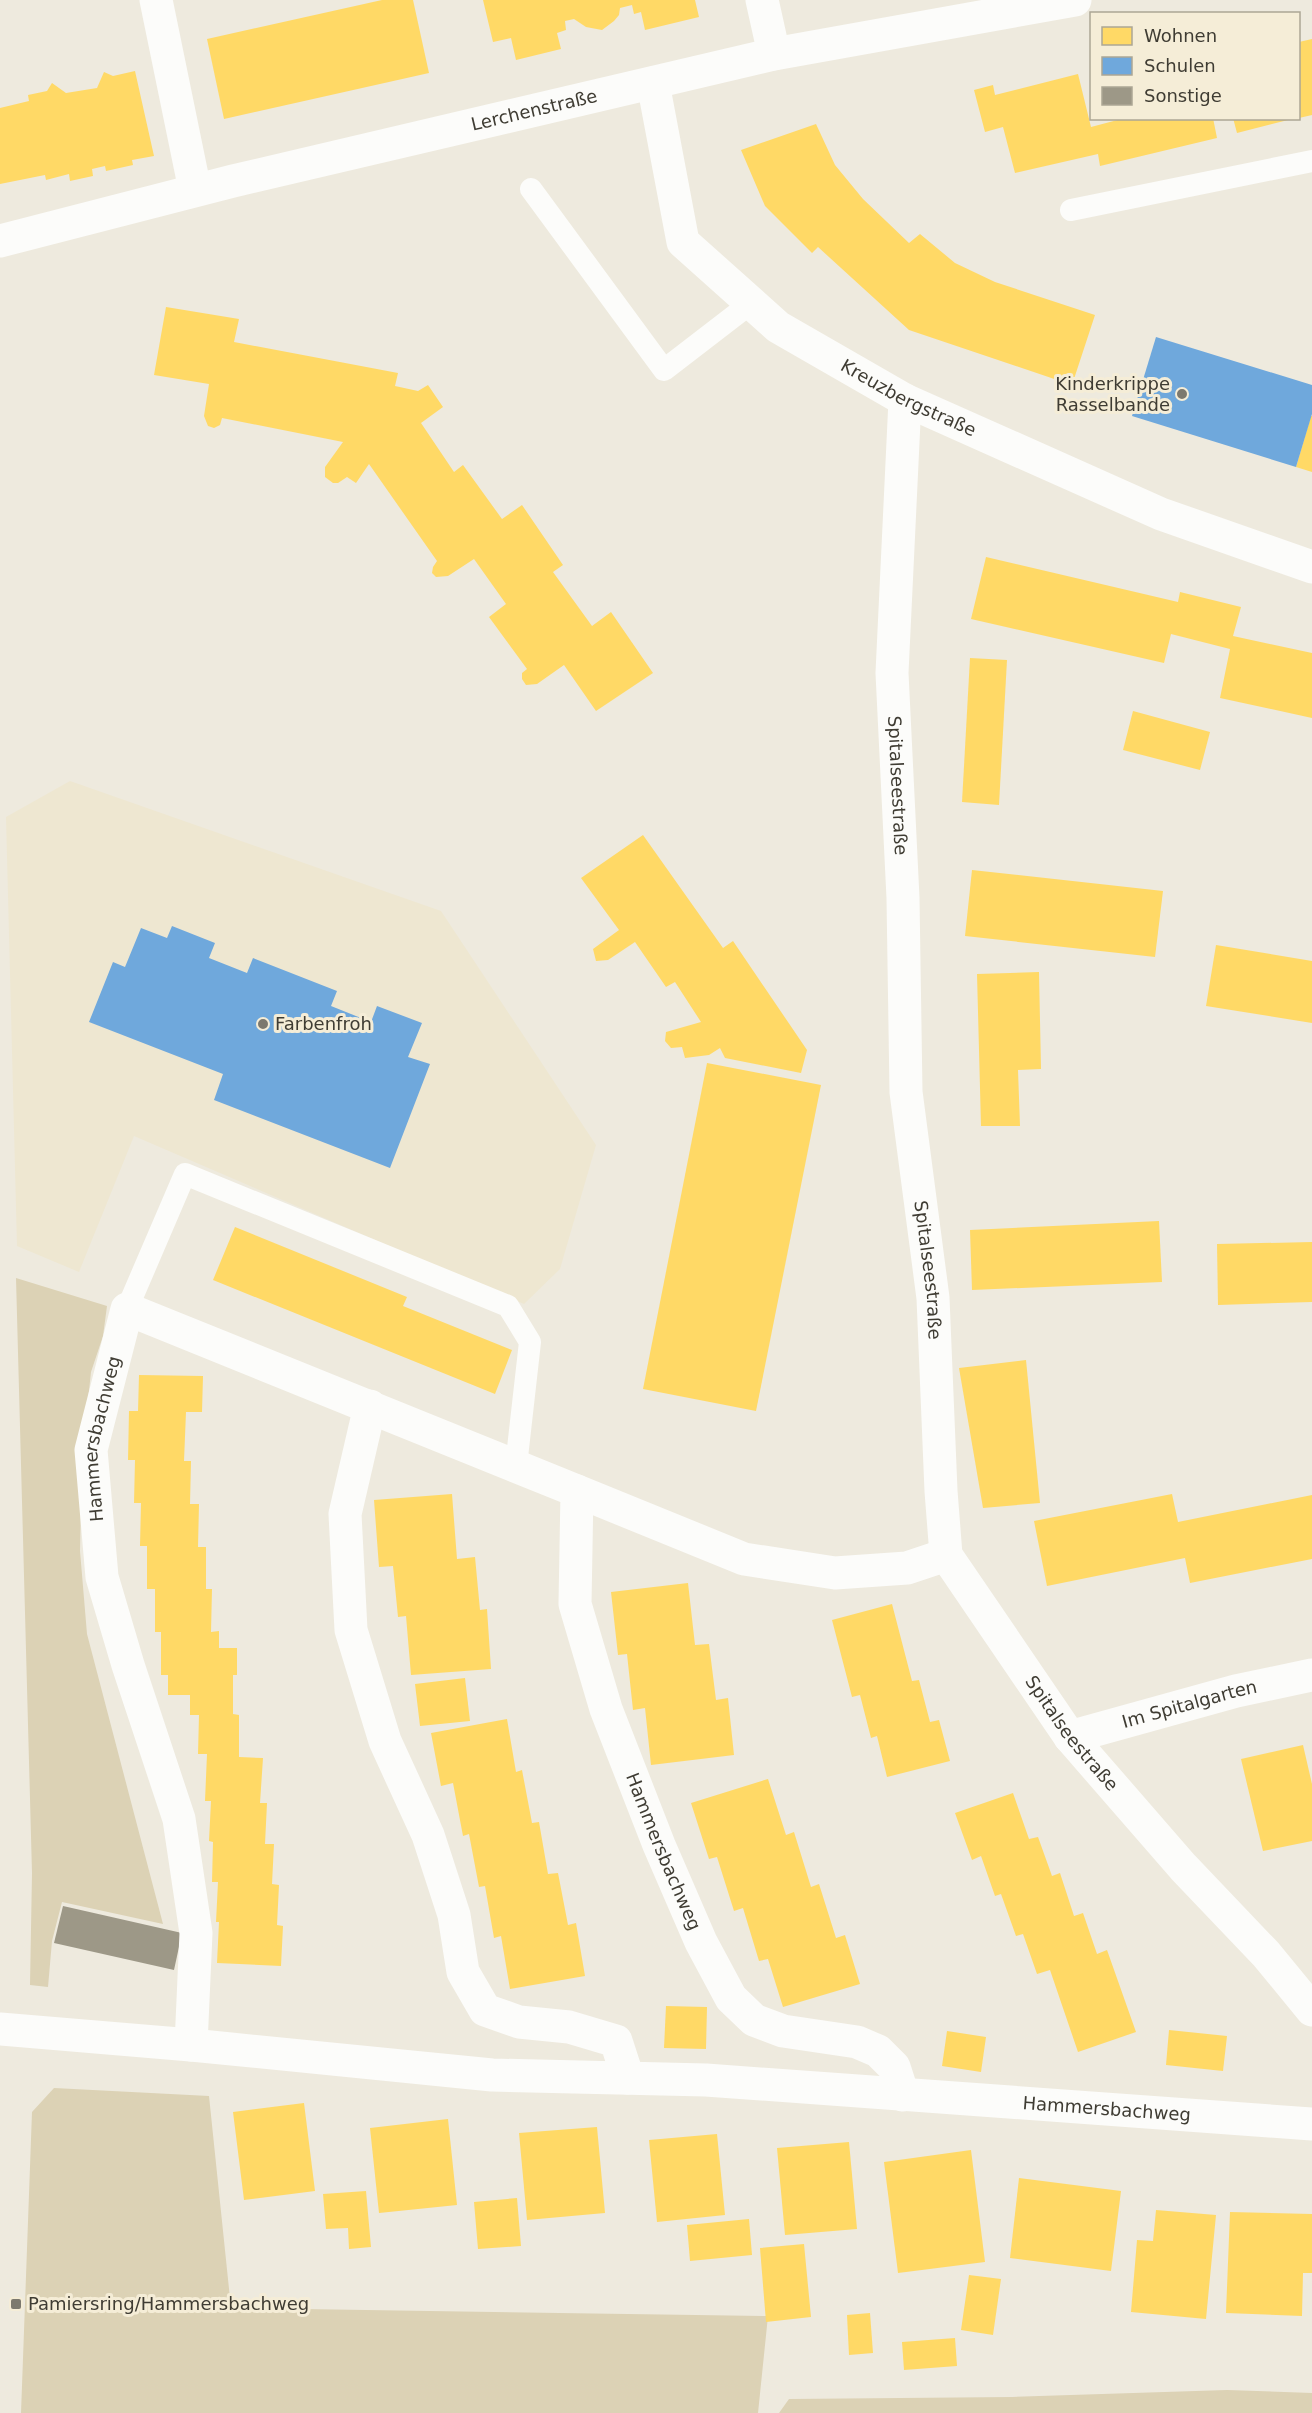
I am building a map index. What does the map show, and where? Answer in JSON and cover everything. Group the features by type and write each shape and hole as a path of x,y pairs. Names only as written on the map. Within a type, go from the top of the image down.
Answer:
{"street":[{"path":"156,0 195,190"},
{"path":"762,0 774,54"},
{"name":"Lerchenstraße","path":"0,242 195,190 774,54 1075,0"},
{"name":"Kreuzbergstraße","path":"653,83 683,242 778,327 905,400 1161,514 1312,567"},
{"name":"Spitalseestraße","path":"905,400 892,673 903,898 906,1092 933,1298 946,1554 1070,1737 1183,1867 1266,1954 1312,2010"},
{"path":"127,1309 744,1559 835,1573 907,1568 946,1554"},
{"name":"Hammersbachweg","path":"127,1309 91,1450 102,1577 128,1665 179,1819 195,1933 191,2045"},
{"path":"370,1406 345,1514 351,1630 385,1741 428,1835 454,1915 463,1972 485,2010 519,2022 569,2027 616,2041 628,2078"},
{"name":"Hammersbachweg","path":"577,1491 576,1604 606,1709 658,1845 701,1942 731,1998 754,2020 783,2031 857,2042 878,2051 894,2067 903,2095"},
{"name":"Im Spitalgarten","path":"1070,1737 1236,1691 1312,1675"},
{"name":"Hammersbachweg","path":"0,2029 191,2045 492,2075 706,2080 1312,2124"}],"lane":[{"path":"1071,210 1312,161"},
{"path":"531,189 664,370 751,303"},
{"path":"127,1309 185,1174 508,1306 530,1342 516,1466"}],"shaded area":[{"name":"Farbenfroh","path":"70,781 441,911 596,1145 560,1269 524,1304 134,1136 79,1272 17,1246 6,817"},
{"path":"16,1278 107,1306 103,1336 91,1372 82,1457 80,1551 87,1634 163,1924 62,1902 52,1941 48,1987 30,1985 32,1873"},
{"path":"54,2088 209,2096 231,2308 768,2316 758,2413 21,2413 32,2112"},
{"path":"1227,2390 1312,2393 1312,2413 779,2413 789,2399 1012,2397"}],"building: Wohnen":[{"path":"382,0 413,0 429,73 224,119 207,39"},
{"path":"483,0 695,0 699,17 645,30 641,12 634,14 632,5 620,8 619,15 602,30 586,27 574,19 565,21 566,30 557,33 561,49 516,60 511,38 493,42"},
{"path":"1312,39 1312,115 1300,118 1300,42"},
{"path":"135,71 154,156 132,160 133,165 106,171 105,166 92,169 93,176 70,181 69,174 46,180 45,175 0,184 0,108 29,101 28,95 47,91 52,83 66,93 97,88 104,72 113,76"},
{"path":"1078,74 1091,127 1117,120 1213,120 1217,138 1100,166 1098,154 1015,173 1003,127 985,132 974,90 993,85 995,95"},
{"path":"1234,120 1288,120 1237,133"},
{"path":"816,124 835,165 863,199 909,243 920,234 955,263 995,282 1095,315 1072,385 909,330 818,247 812,253 765,206 741,150"},
{"path":"166,307 239,319 234,342 398,373 395,386 418,391 428,385 443,407 421,423 454,472 463,465 502,519 522,505 563,565 553,572 592,626 611,612 653,673 596,711 564,665 537,684 526,685 522,679 522,673 527,669 489,617 506,604 474,559 448,576 436,577 432,573 437,561 369,464 356,483 347,477 338,483 333,483 325,477 325,467 343,442 222,418 220,425 214,428 208,426 204,416 209,384 154,375"},
{"path":"1312,416 1312,472 1296,467"},
{"path":"986,557 1178,602 1180,592 1241,607 1233,636 1312,653 1312,718 1220,698 1230,649 1171,634 1164,663 971,619"},
{"path":"970,658 1007,660 999,805 962,802"},
{"path":"1133,711 1210,732 1200,770 1123,750"},
{"path":"643,835 723,948 733,941 807,1050 801,1073 725,1058 720,1048 709,1055 685,1058 682,1047 671,1048 665,1041 666,1032 701,1022 675,982 666,987 635,942 608,960 596,961 593,949 619,930 581,878"},
{"path":"972,870 1163,891 1155,957 965,936"},
{"path":"1216,945 1312,961 1312,1023 1206,1006"},
{"path":"1039,972 1041,1069 1018,1070 1020,1126 981,1126 977,974"},
{"path":"707,1063 821,1085 756,1411 643,1389"},
{"path":"1159,1221 1162,1282 972,1290 970,1230"},
{"path":"235,1227 407,1297 403,1306 512,1350 495,1394 213,1280"},
{"path":"1312,1242 1312,1302 1218,1305 1217,1244"},
{"path":"1026,1360 1040,1503 983,1508 959,1368"},
{"path":"139,1375 203,1376 202,1412 186,1412 184,1461 191,1461 190,1504 199,1504 198,1547 206,1547 206,1589 212,1589 211,1632 219,1631 219,1648 237,1648 237,1675 233,1675 233,1714 239,1715 239,1757 263,1758 260,1803 267,1803 265,1844 274,1844 272,1884 279,1885 277,1925 283,1926 281,1966 217,1963 218,1882 212,1882 213,1842 209,1841 211,1801 205,1801 207,1754 198,1754 199,1715 190,1715 190,1695 168,1695 168,1675 161,1675 161,1632 155,1632 155,1589 147,1589 147,1546 140,1546 141,1503 134,1503 135,1460 128,1460 129,1411 138,1411"},
{"path":"452,1494 457,1559 475,1557 480,1610 487,1609 491,1669 411,1675 406,1616 398,1617 393,1566 379,1567 374,1500"},
{"path":"1172,1494 1178,1522 1312,1495 1312,1559 1190,1583 1185,1558 1047,1586 1034,1521"},
{"path":"688,1583 695,1645 709,1644 716,1700 728,1698 734,1755 651,1765 645,1708 633,1710 627,1654 618,1655 611,1592"},
{"path":"892,1604 912,1681 919,1680 930,1722 939,1720 950,1761 887,1777 877,1736 871,1738 860,1695 852,1697 832,1620"},
{"path":"465,1678 470,1721 420,1726 415,1684"},
{"path":"507,1719 516,1772 522,1770 532,1823 539,1822 548,1874 558,1873 568,1925 576,1923 585,1976 510,1989 501,1936 494,1938 485,1886 479,1887 469,1834 463,1836 453,1783 441,1786 431,1733"},
{"path":"1303,1745 1312,1784 1312,1841 1263,1851 1241,1759"},
{"path":"768,1779 786,1835 794,1832 811,1887 819,1884 836,1938 845,1935 860,1984 783,2007 768,1959 759,1961 743,1908 734,1911 717,1857 709,1859 691,1803"},
{"path":"1013,1793 1029,1839 1038,1837 1052,1876 1060,1873 1074,1916 1083,1913 1097,1954 1107,1950 1136,2032 1078,2052 1050,1970 1037,1974 1023,1934 1016,1936 1001,1894 995,1896 981,1856 972,1860 955,1813"},
{"path":"666,2006 707,2007 706,2049 664,2048"},
{"path":"1169,2030 1227,2036 1223,2071 1166,2065"},
{"path":"947,2031 986,2037 981,2072 942,2066"},
{"path":"304,2103 315,2191 244,2200 233,2112"},
{"path":"448,2119 457,2205 379,2213 370,2128"},
{"path":"597,2127 605,2213 527,2220 519,2133"},
{"path":"717,2134 725,2215 657,2222 649,2140"},
{"path":"849,2142 857,2229 785,2235 777,2148"},
{"path":"971,2150 985,2262 898,2273 884,2162"},
{"path":"1019,2178 1121,2191 1111,2271 1010,2258"},
{"path":"366,2191 371,2247 349,2249 348,2228 326,2229 323,2194"},
{"path":"517,2198 521,2246 478,2249 474,2202"},
{"path":"1156,2210 1216,2215 1206,2319 1131,2312 1137,2240 1153,2241"},
{"path":"1230,2212 1312,2214 1312,2273 1303,2273 1302,2316 1226,2313"},
{"path":"749,2219 752,2255 690,2261 687,2225"},
{"path":"804,2244 811,2317 766,2322 760,2248"},
{"path":"969,2275 1001,2279 993,2335 961,2330"},
{"path":"870,2313 873,2353 849,2355 847,2315"},
{"path":"955,2338 957,2366 904,2370 902,2342"}],"building: Schulen":[{"path":"1156,337 1312,385 1312,414 1296,467 1132,416"},
{"path":"172,926 215,943 209,958 247,973 253,958 337,991 331,1006 371,1022 377,1006 422,1023 408,1057 430,1064 390,1168 214,1100 223,1074 89,1022 113,962 125,967 141,928 167,938"}],"building: Sonstige":[{"path":"63,1906 182,1933 174,1970 54,1943"}],"place":[{"name":"Kinderkrippe Rasselbande","path":"1182,394"},
{"name":"Farbenfroh","path":"263,1024"},
{"name":"Pamiersring/Hammersbachweg","path":"16,2304"}]}
